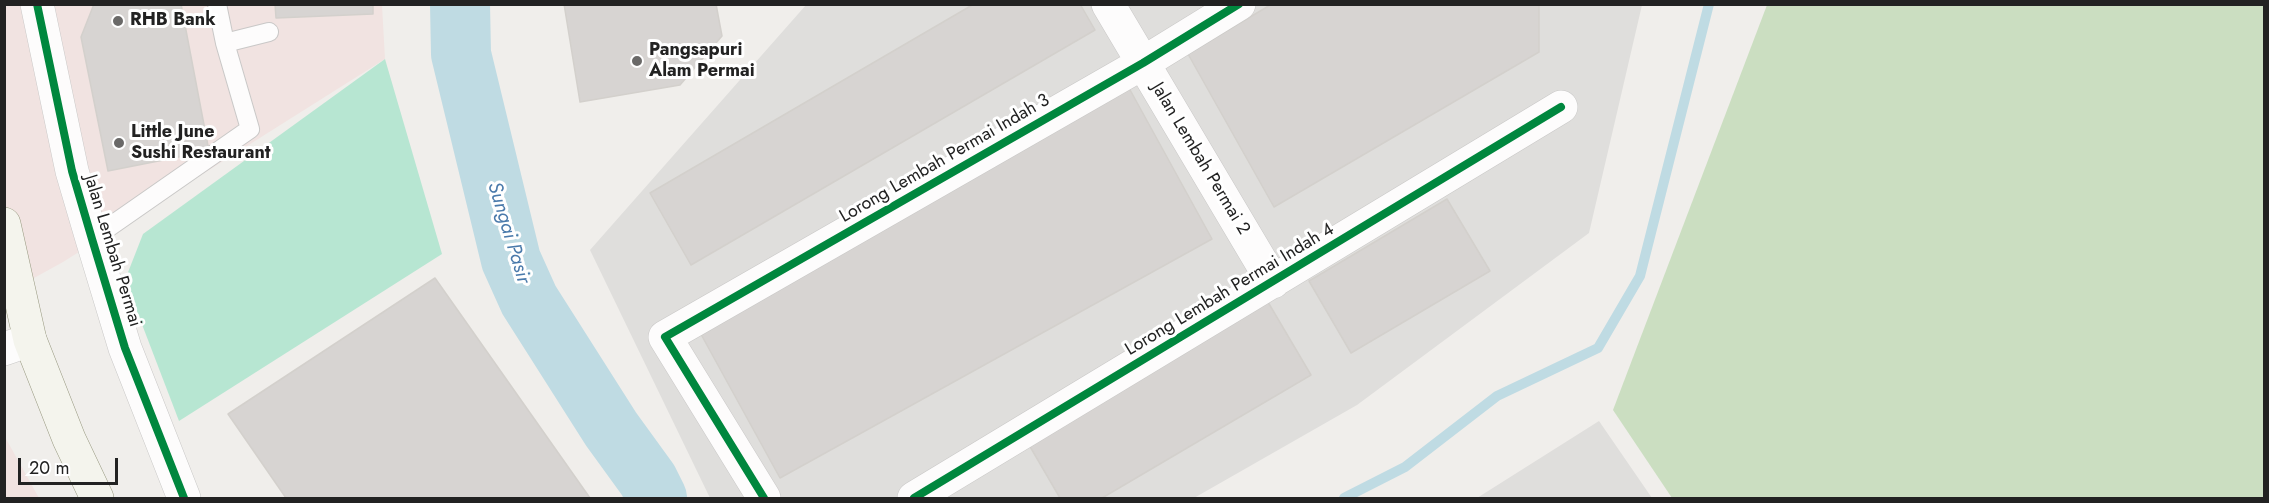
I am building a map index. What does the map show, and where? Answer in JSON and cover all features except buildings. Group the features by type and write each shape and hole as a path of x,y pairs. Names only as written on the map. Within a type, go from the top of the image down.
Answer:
{"main road":[{"path":"4,224 17,344 69,439 97,498"}],"street":[{"name":"Jalan Lembah Permai","path":"37,4 72,171 125,348 174,496"},
{"name":"Jalan Lembah Permai 2","path":"1108,4 1273,282"},
{"name":"Lorong Lembah Permai Indah 3","path":"764,498 665,337 1143,63 1239,4"},
{"name":"Lorong Lembah Permai Indah 4","path":"915,498 1561,107"}],"lane":[{"path":"92,239 250,129 225,43 218,4"},
{"path":"225,43 269,32"}],"shaded area":[{"path":"5,5 382,5 385,59 63,262 5,294"},
{"path":"806,5 1642,5 1589,233 1357,405 1194,498 710,498 590,250"},
{"path":"1599,421 1652,498 1477,498"},
{"path":"5,437 39,498 5,498"}],"green space":[{"path":"1767,5 2264,5 2264,498 1672,498 1613,410"},
{"path":"385,59 442,254 179,421 125,280 143,234"}],"waterway":[{"name":"Sungai Pasir","path":"460,4 461,54 511,260 529,300 611,429 648,480 657,498"},
{"path":"1344,498 1405,467 1497,396 1598,348 1640,276 1709,4"}],"cycle path":[{"path":"37,4 72,171 92,239 125,348 184,498"},
{"path":"764,498 665,337 1143,63 1239,4"},
{"path":"914,498 1561,107"}],"place":[{"name":"RHB Bank","path":"118,21"},
{"name":"Pangsapuri Alam Permai","path":"637,61"},
{"name":"Little June Sushi Restaurant","path":"119,143"}]}
